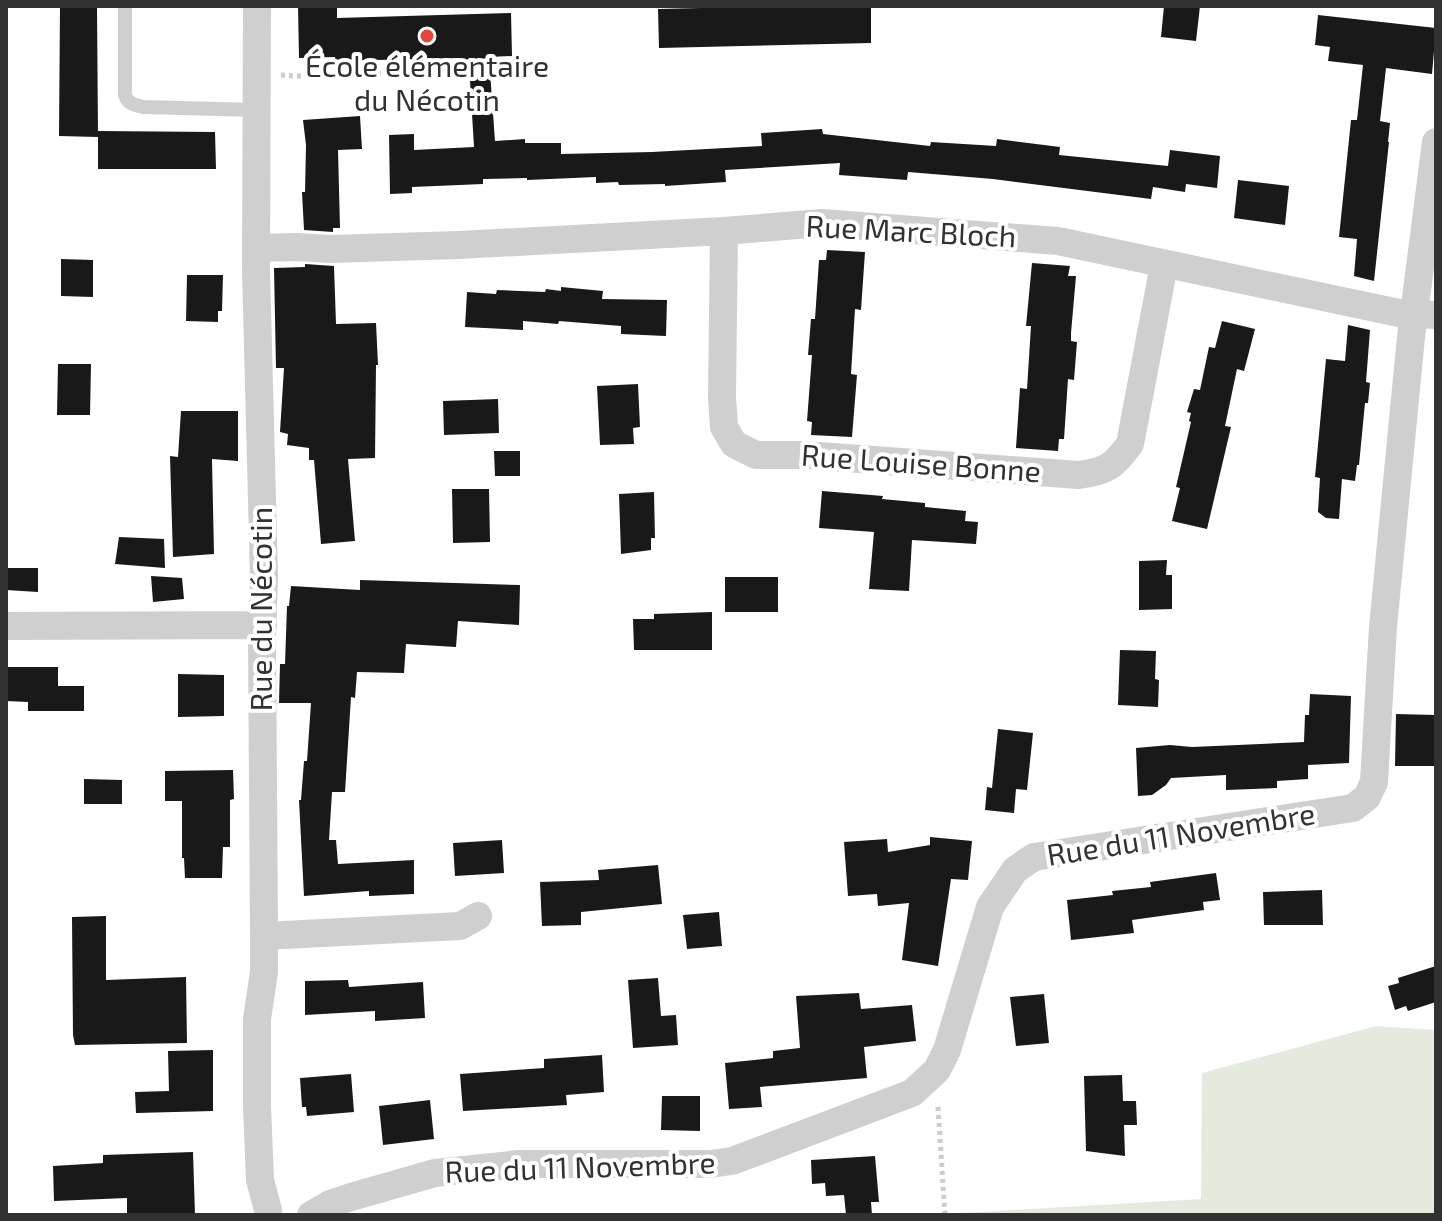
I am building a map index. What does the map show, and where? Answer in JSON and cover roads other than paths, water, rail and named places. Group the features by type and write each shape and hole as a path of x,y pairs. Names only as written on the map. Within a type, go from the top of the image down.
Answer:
{"street":[{"name":"Rue du Nécotin","path":"257,6 256,248 264,577 264,972 257,1019 260,1180 264,1212 291,1205 312,1215"},
{"name":"Rue du 11 Novembre","path":"312,1215 330,1204 435,1173 519,1164 710,1164 732,1161 912,1093 937,1070 947,1050 990,907 1015,870 1034,857 1353,808 1367,797 1374,782 1383,627 1425,315 1436,142"},
{"name":"Rue Marc Bloch","path":"256,248 459,245 822,223 1058,241 1164,265 1425,315"},
{"name":"Rue Louise Bonne","path":"724,231 724,427 734,444 756,455 805,455 1079,475 1099,472 1117,462 1130,444 1164,265"},
{"path":"6,626 263,625"},
{"path":"264,936 460,926 478,916"}],"lane":[{"path":"125,6 127,101 143,107 258,110"}],"place":[{"name":"École élémentaire du Nécotin","path":"427,36"}]}
